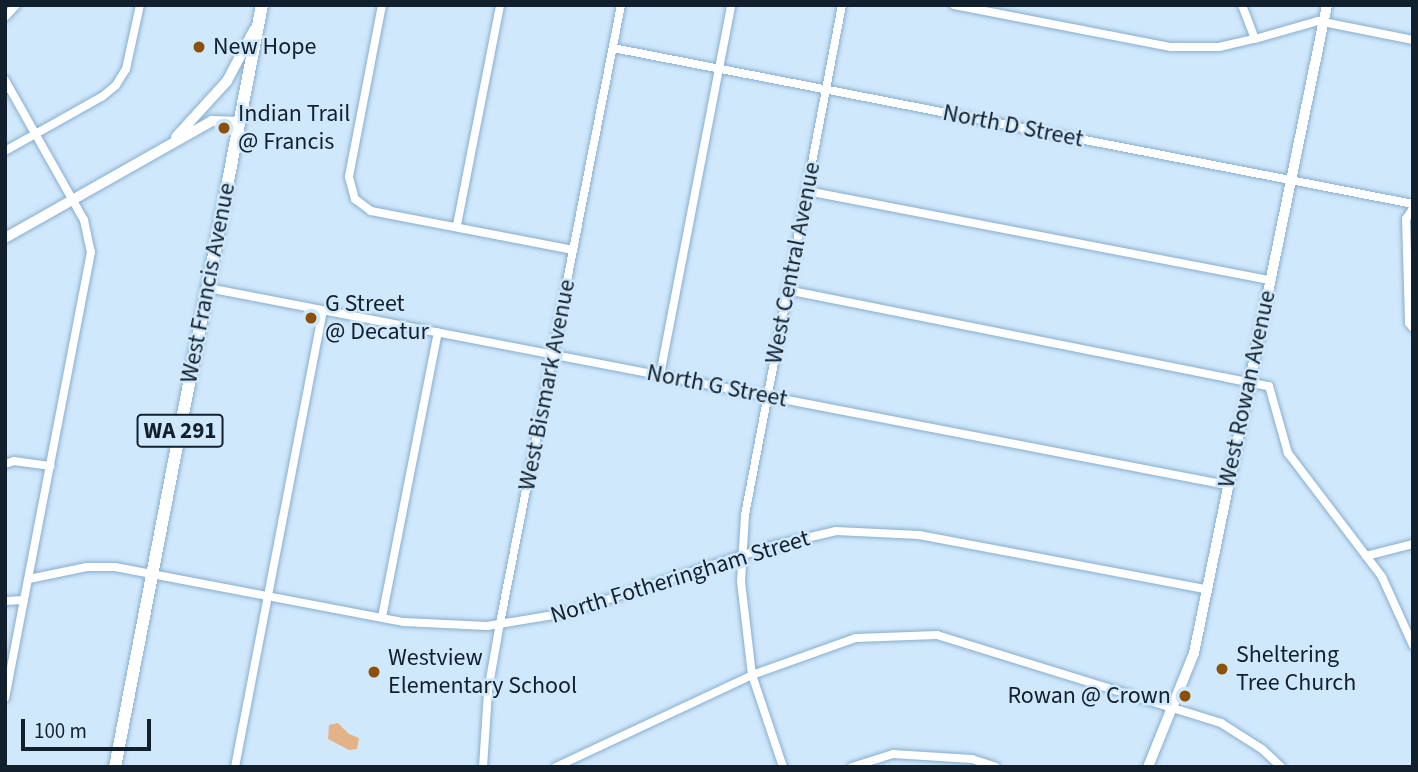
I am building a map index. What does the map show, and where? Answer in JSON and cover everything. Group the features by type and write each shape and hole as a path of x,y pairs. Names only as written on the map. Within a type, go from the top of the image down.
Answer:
{"main road":[{"name":"West Francis Avenue","path":"115,767 262,5"},
{"path":"168,145 227,81 259,21"},
{"path":"5,238 212,121 239,121"}],"street":[{"path":"5,17 16,5"},
{"path":"5,151 103,96 116,85 126,69 140,5"},
{"path":"382,5 349,177 355,198 371,211 457,225 573,250"},
{"path":"457,225 500,5"},
{"name":"West Bismark Avenue","path":"483,767 488,691 500,624 621,5"},
{"path":"660,375 730,5"},
{"name":"West Central Avenue","path":"783,767 752,675 741,582 745,515 842,5"},
{"path":"954,5 1171,47 1219,47 1314,22 1413,40"},
{"path":"1242,5 1255,39"},
{"name":"West Rowan Avenue","path":"1148,767 1194,653 1327,5"},
{"name":"North D Street","path":"613,48 1413,206"},
{"path":"5,80 72,198 90,235 91,252 5,698"},
{"path":"807,191 1270,280"},
{"path":"1413,206 1406,219 1409,323 1413,328"},
{"name":"North G Street","path":"208,288 1227,485"},
{"path":"787,290 1265,384 1272,390 1288,453 1386,584 1413,645"},
{"path":"235,767 323,310"},
{"path":"382,617 438,332"},
{"path":"5,464 14,461 51,466"},
{"name":"North Fotheringham Street","path":"29,579 87,567 153,573 382,617 461,625 500,624 566,613 742,558 768,547 836,531 919,535 1206,589"},
{"path":"1366,556 1413,544"},
{"path":"5,601 24,600"},
{"path":"556,767 752,675 856,638 937,635 1221,723 1242,734 1280,767"},
{"path":"852,767 893,754 972,759 996,767"}],"shaded area":[{"path":"338,723 349,734 359,738 357,749 349,750 328,739 329,725"}],"place":[{"name":"New Hope","path":"199,47"},
{"name":"Indian Trail @ Francis","path":"224,128"},
{"name":"G Street @ Decatur","path":"311,318"},
{"name":"Sheltering Tree Church","path":"1222,669"},
{"name":"Westview Elementary School","path":"374,672"},
{"name":"Rowan @ Crown","path":"1185,696"}]}
